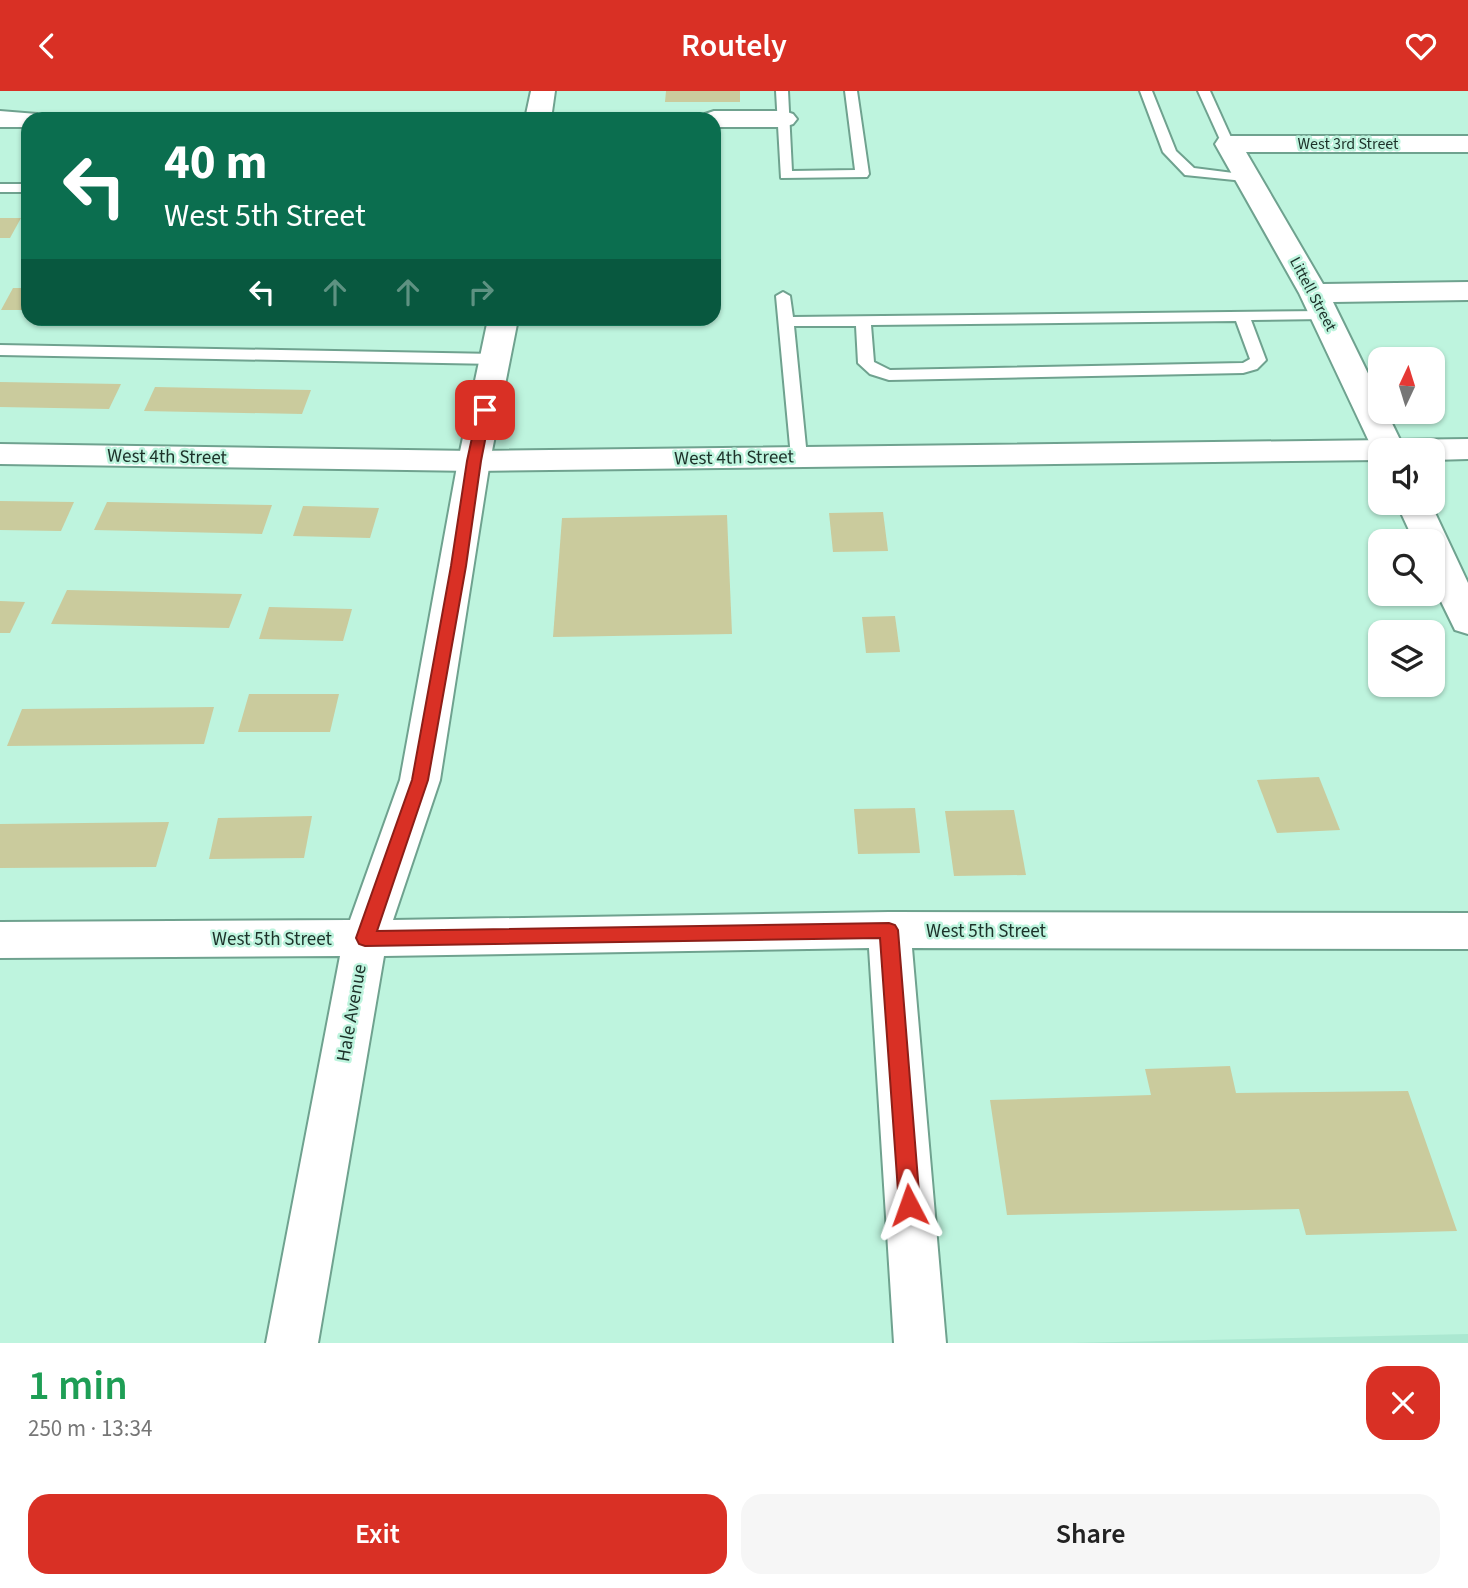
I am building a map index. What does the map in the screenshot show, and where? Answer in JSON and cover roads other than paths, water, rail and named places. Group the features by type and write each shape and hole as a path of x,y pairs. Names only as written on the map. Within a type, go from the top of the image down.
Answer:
{"street":[{"path":"539,112 543,91"},
{"path":"0,119 21,120"},
{"path":"721,119 784,119"},
{"name":"Littell Street","path":"1228,143 1319,304 1382,438"},
{"name":"West 3rd Street","path":"1228,143 1468,144"},
{"path":"1319,304 1468,291"},
{"name":"Hale Avenue","path":"292,1343 365,938 420,780 474,461 502,326"},
{"name":"West 4th Street","path":"1445,449 1468,449"},
{"name":"West 4th Street","path":"0,454 474,461 1368,450"},
{"path":"1445,572 1468,621"},
{"path":"889,930 920,1343"},
{"name":"West 5th Street","path":"0,940 365,938 889,930 1468,931"}],"lane":[{"path":"782,91 786,175 862,174 851,91"},
{"path":"1146,91 1170,152 1190,172 1248,179"},
{"path":"1204,91 1228,143"},
{"path":"0,188 21,188"},
{"path":"783,296 799,457"},
{"path":"786,322 1242,316 1319,304"},
{"path":"863,321 866,363 869,367 889,375 1243,368 1252,366 1258,360 1242,316"},
{"path":"0,350 496,359"}]}
